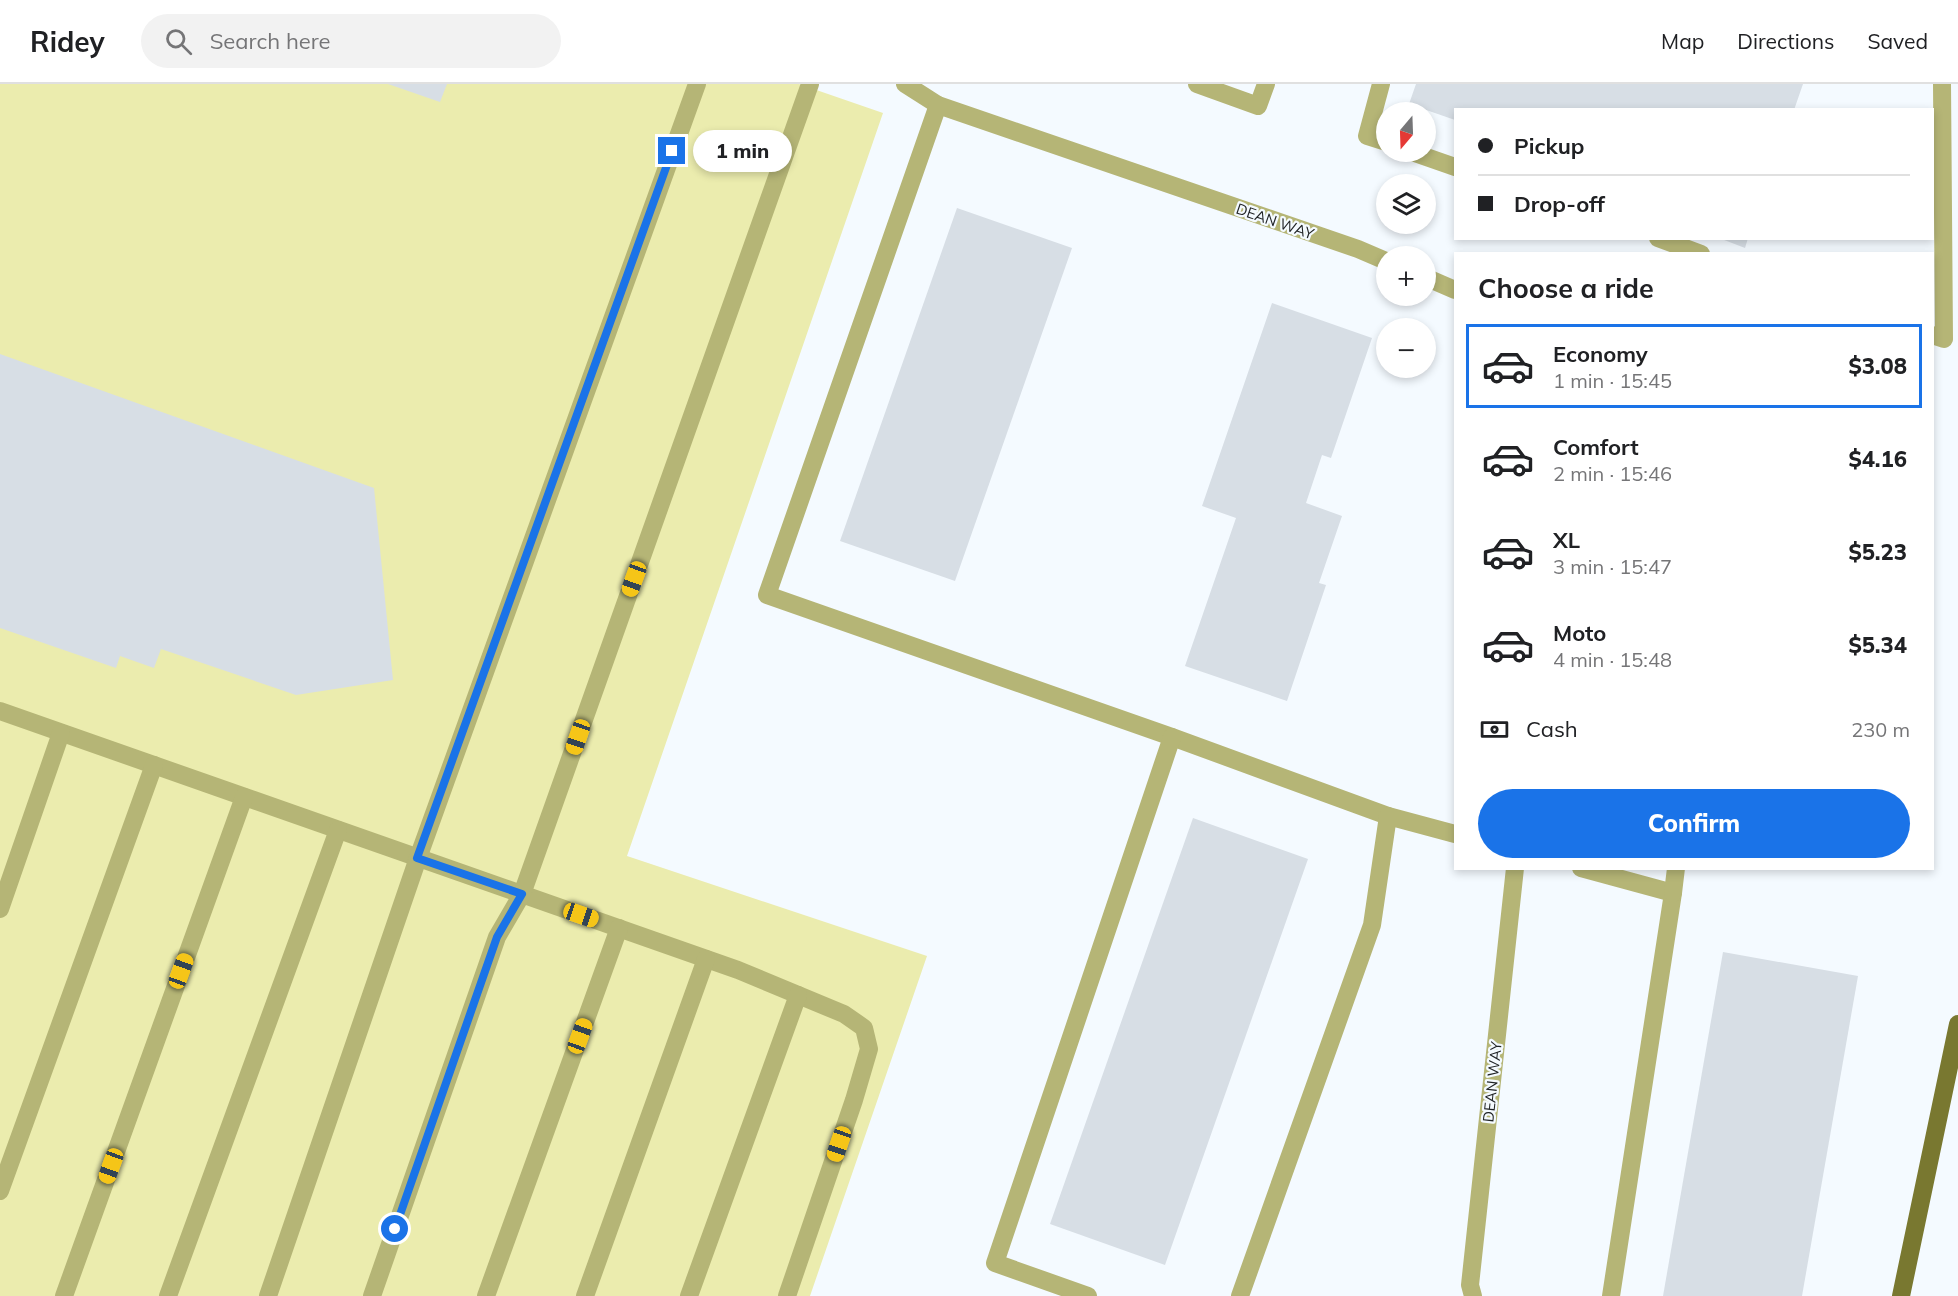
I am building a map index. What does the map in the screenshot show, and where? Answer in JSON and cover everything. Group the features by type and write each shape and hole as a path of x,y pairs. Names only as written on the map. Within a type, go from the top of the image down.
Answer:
{"main road":[{"path":"1901,1296 1958,1024"}],"lane":[{"path":"268,1296 417,858 696,84"},
{"path":"372,1296 497,937 522,894 810,84"},
{"name":"DEAN WAY","path":"905,84 938,105 1376,257"},
{"path":"1197,84 1258,106 1266,84"},
{"path":"1376,102 1381,84"},
{"path":"1934,336 1944,339 1942,84"},
{"path":"1376,103 1367,136 1376,139"},
{"path":"938,105 767,595 1172,737 1388,816 1454,834"},
{"path":"1436,160 1454,167"},
{"path":"1663,240 1696,252"},
{"path":"1436,282 1454,290"},
{"path":"0,711 706,959 844,1014 864,1028 869,1049 854,1100 787,1296"},
{"path":"0,909 61,733"},
{"path":"1088,1296 995,1263 1172,737"},
{"path":"0,1191 154,765"},
{"path":"64,1296 244,797"},
{"path":"1240,1296 1372,925 1388,816"},
{"path":"168,1296 338,830"},
{"name":"DEAN WAY","path":"1473,1296 1470,1285 1515,870"},
{"path":"1588,870 1673,893"},
{"path":"1611,1296 1676,870"},
{"path":"486,1296 619,928"},
{"path":"585,1296 706,959"},
{"path":"689,1296 798,995"}],"green space":[{"path":"0,84 799,84 883,113 627,856 927,956 810,1296 0,1296"}],"building":[{"path":"388,84 447,84 440,102"},
{"path":"1416,84 1803,84 1795,108 1454,108 1454,120 1436,113 1436,102 1410,102"},
{"path":"957,208 1072,248 955,581 840,541"},
{"path":"1724,240 1747,240 1745,248"},
{"path":"1272,303 1372,338 1331,458 1322,455 1306,503 1342,516 1319,583 1326,585 1287,701 1185,666 1236,518 1202,506"},
{"path":"0,354 374,488 393,680 296,695 161,649 154,668 120,656 116,668 0,628"},
{"path":"1193,818 1308,859 1165,1265 1050,1224"},
{"path":"1723,952 1858,976 1802,1296 1663,1296"}],"route":[{"path":"395,1229 497,937 522,894 417,858 672,151"}]}
